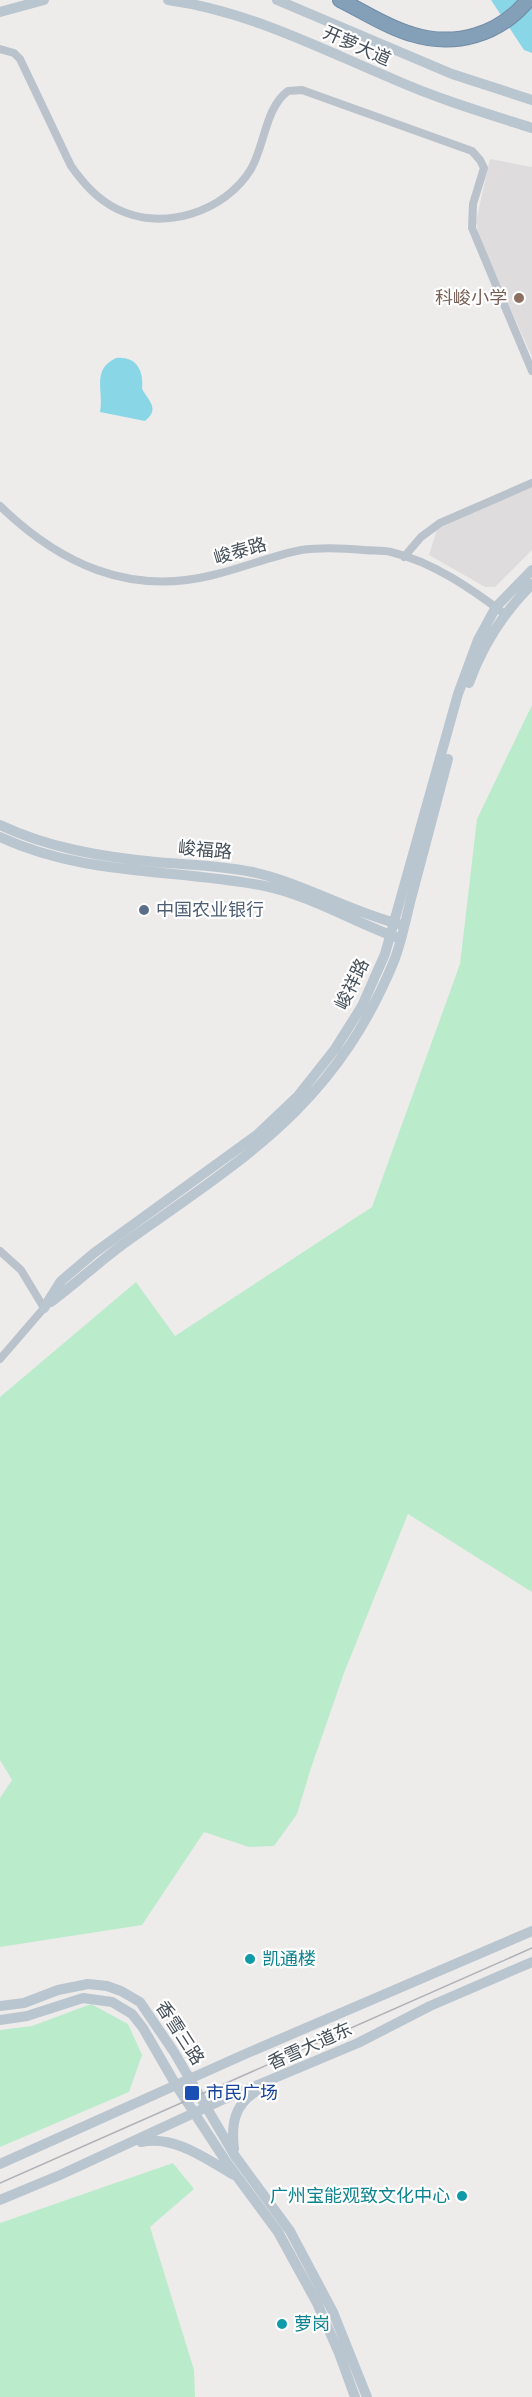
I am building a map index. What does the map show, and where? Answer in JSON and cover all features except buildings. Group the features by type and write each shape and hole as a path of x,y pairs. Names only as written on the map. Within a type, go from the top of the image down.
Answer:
{"highway":[{"path":"340,0 388,26 412,35 450,40 486,33 501,25 528,0"}],"main road":[{"path":"0,12 44,0"},
{"name":"开萝大道","path":"168,0 196,4 268,25 450,103 532,128"},
{"name":"开萝大道","path":"277,0 452,74 532,100"},
{"name":"峻祥路","path":"44,1308 127,1241 231,1168 293,1116 333,1071 361,1030 384,985 458,694 478,640 496,607 532,570"},
{"name":"峻祥路","path":"399,924 463,701 487,643 506,615 532,584"},
{"name":"峻福路","path":"0,825 40,841 83,852 156,862 223,866 254,872 293,884 379,919 399,924"},
{"name":"峻福路","path":"0,837 34,852 86,864 125,871 196,876 268,886 396,937"},
{"name":"香雪大道东","path":"0,2163 532,1931"},
{"name":"香雪大道东","path":"0,2199 358,2043 495,1976 532,1962"},
{"path":"495,1976 532,1968"},
{"name":"香雪三路","path":"0,2006 24,2003 58,1990 88,1984 107,1986 140,2002 190,2079 235,2156 290,2231 333,2312 367,2397"},
{"name":"香雪三路","path":"0,2020 27,2016 83,1998 112,2002 132,2014 237,2177 272,2223 300,2270 339,2353 355,2397"},
{"path":"235,2156 233,2125 238,2108 252,2094 278,2078"},
{"path":"118,2148 158,2139 191,2151 237,2177"}],"street":[{"path":"0,49 15,53 20,59 71,166 86,186 101,200 118,210 150,219 186,215 203,210 230,193 251,169 275,105 288,91 302,90 472,151 484,168 473,204 472,228 532,371"},
{"path":"404,557 421,537 440,523 532,483"},
{"name":"峻泰路","path":"0,506 26,531 65,557 100,571 141,581 181,582 281,555 323,548 390,552 443,574 506,615"},
{"path":"0,1251 21,1270 44,1308"},
{"name":"峻祥路","path":"0,1359 44,1308"}],"shaded area":[{"name":"科峻小学","path":"490,159 532,167 532,357 479,239 476,221"},
{"path":"532,486 532,550 495,587 485,587 429,555 437,529"}],"green space":[{"path":"532,705 532,1592 408,1514 344,1673 297,1814 274,1846 249,1847 204,1832 142,1925 0,1947 0,1798 12,1780 0,1760 0,1397 136,1282 175,1336 372,1207 460,964 477,819"},
{"path":"91,2004 128,2024 142,2055 129,2092 0,2147 0,2030 32,2026"},
{"path":"173,2163 194,2189 150,2227 194,2370 195,2397 0,2397 0,2223"}],"water":[{"path":"491,0 532,0 532,53 524,50"},
{"path":"116,358 129,359 138,366 142,376 142,389 152,405 152,413 145,421 100,412 101,375 108,363"}],"tram line":[{"path":"0,2183 532,1948"}],"place":[{"name":"科峻小学","path":"519,298"},
{"name":"中国农业银行","path":"144,910"},
{"name":"凯通楼","path":"250,1959"},
{"name":"市民广场","path":"192,2093"},
{"name":"广州宝能观致文化中心","path":"462,2196"},
{"name":"萝岗","path":"282,2324"}]}
